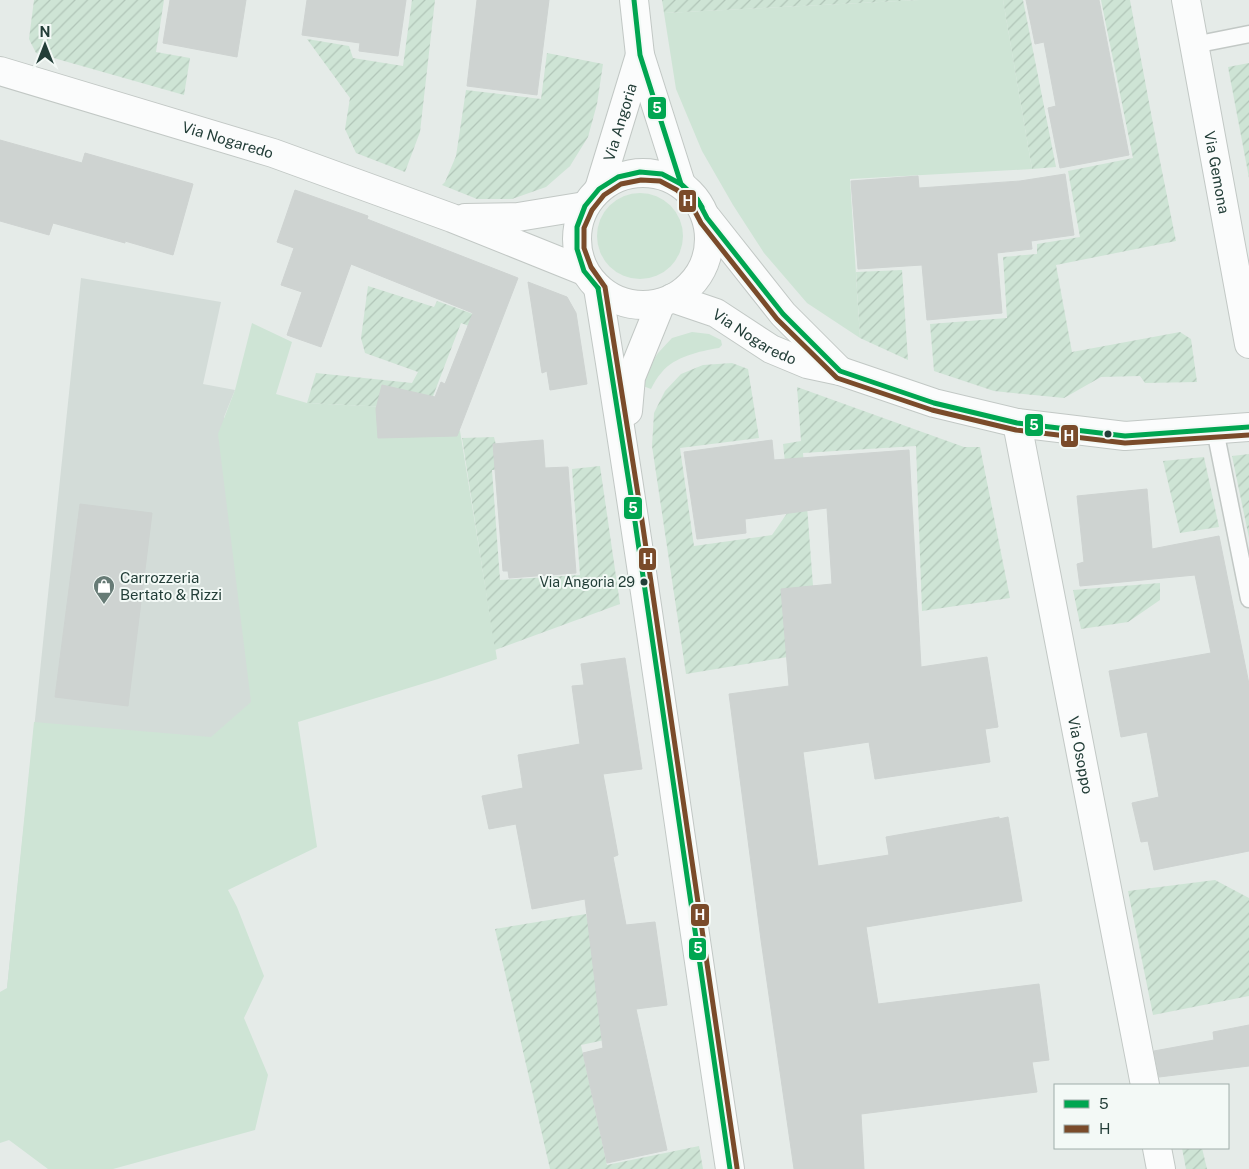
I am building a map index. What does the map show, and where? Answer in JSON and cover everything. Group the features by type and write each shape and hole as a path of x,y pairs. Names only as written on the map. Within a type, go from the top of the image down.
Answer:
{"street":[{"name":"Via Angoria","path":"634,0 640,55 681,184"},
{"name":"Via Gemona","path":"1186,0 1249,344"},
{"name":"Via Angoria","path":"592,197 640,55"},
{"name":"Via Nogaredo","path":"0,71 273,152 452,218 591,280"},
{"path":"591,280 617,301 639,305 666,301 681,294 696,280 707,260 710,239 707,218 697,199 681,184 662,174 640,172 618,177 592,197 577,227 577,249 591,280 625,448 698,960 730,1169"},
{"name":"Via Nogaredo","path":"452,218 518,217 592,197"},
{"name":"Via Nogaredo","path":"707,218 783,314 840,370"},
{"path":"625,448 631,377 666,301"},
{"name":"Via Nogaredo","path":"666,301 716,313 771,350 806,364 840,370 934,403 1017,423 1125,436 1249,427"},
{"name":"Via Osoppo","path":"1017,423 1145,1084"},
{"path":"1157,1149 1161,1169"}],"lane":[{"path":"1194,44 1249,34"},
{"path":"1215,430 1249,598"}],"shaded area":[{"path":"81,278 221,302 203,384 235,390 224,417 291,832 7,988"}],"green space":[{"path":"34,0 164,0 156,52 190,58 184,95 36,53 29,39"},
{"path":"412,0 435,0 420,132 405,172 356,153 345,129 350,98 307,39 349,46 353,58 403,66"},
{"path":"662,0 919,0 664,13"},
{"path":"919,0 1003,0 1032,169 850,179 860,338 807,303 764,253 733,205 702,151 676,89 664,13"},
{"path":"1003,0 1023,0 1056,167 1032,169"},
{"path":"1101,0 1130,0 1176,241 1056,265 1072,352 1180,332 1191,339 1197,382 1145,383 1140,376 1101,377 1064,398 994,391 934,371 930,324 1007,318 1003,257 1037,254 1037,244 1080,237 1068,171 1133,158"},
{"path":"547,53 603,64 597,104 588,137 570,166 546,187 512,199 477,199 442,185 456,156 466,90 541,99"},
{"path":"1249,63 1249,178 1228,67"},
{"path":"640,193 656,197 670,206 679,220 683,236 679,252 670,266 656,275 640,279 624,275 610,266 601,252 597,236 601,220 610,206 624,197"},
{"path":"902,270 908,360 860,338 856,272"},
{"path":"368,286 434,307 437,301 473,314 469,326 461,323 425,417 406,408 307,403 316,373 412,383 418,372 365,353 361,338"},
{"path":"252,323 292,342 276,394 307,403 406,408 460,431 497,659 298,722 317,847 228,890 237,907 264,976 244,1018 268,1075 255,1130 113,1169 48,1169 9,1140 0,1143 0,992 7,988 34,722 211,737 251,702 218,434 235,390"},
{"path":"692,332 709,334 721,340 722,345 719,348 696,353 673,362 657,378 651,389 643,386 645,373 658,353 672,338"},
{"path":"732,363 748,369 759,438 680,448 694,546 772,535 790,509 783,444 801,441 797,387 964,447 980,447 1010,598 922,611 916,446 803,453 818,652 686,674 652,446 654,413 665,391 681,374 703,365"},
{"path":"494,437 502,469 492,470 500,580 580,575 572,469 600,466 620,604 495,650 462,438"},
{"path":"1249,454 1249,538 1232,456"},
{"path":"1204,457 1219,527 1180,533 1163,461"},
{"path":"1160,583 1160,600 1128,622 1081,629 1073,590"},
{"path":"1215,880 1249,898 1249,996 1153,1015 1128,891"},
{"path":"586,914 614,1038 581,1045 607,1165 699,1146 703,1169 550,1169 495,929"},
{"path":"1182,1149 1202,1149 1207,1169 1186,1169"}],"building":[{"path":"170,0 246,0 237,57 163,43"},
{"path":"307,0 406,0 398,56 359,51 360,43 302,35"},
{"path":"477,0 549,0 537,95 467,86"},
{"path":"1026,0 1099,0 1129,155 1060,168 1048,108 1056,106 1044,42 1035,44"},
{"path":"0,140 82,163 85,153 193,184 173,255 53,223 49,235 0,221"},
{"path":"1065,174 1074,235 1031,241 1032,249 997,253 1002,313 927,320 922,265 858,269 851,181 918,176 919,188 1020,181"},
{"path":"295,190 368,216 367,219 518,278 457,436 378,438 376,409 382,385 435,397 441,382 445,384 473,313 351,264 321,347 287,335 302,292 281,285 294,248 277,242"},
{"path":"528,282 567,297 576,313 587,384 550,390 547,371 542,373"},
{"path":"543,440 545,468 568,467 576,573 509,578 508,571 503,571 493,444"},
{"path":"772,440 774,460 909,450 921,667 987,657 998,727 985,729 990,762 875,779 869,742 803,752 818,866 889,855 886,837 1008,817 1022,901 866,927 878,1004 1039,984 1049,1060 1032,1062 1037,1092 861,1114 864,1169 794,1169 761,940 729,694 789,686 781,589 832,584 827,508 745,519 746,533 697,539 684,452"},
{"path":"1147,489 1152,549 1219,536 1249,684 1249,851 1154,870 1148,841 1141,842 1132,803 1159,797 1147,732 1121,737 1109,671 1211,653 1195,575 1080,586 1077,564 1084,562 1077,496"},
{"name":"Carrozzeria Bertato & Rizzi","path":"80,504 152,513 128,706 55,697"},
{"path":"625,658 642,769 603,774 618,855 613,857 626,925 655,922 667,1005 636,1009 667,1150 607,1163 583,1053 603,1048 585,899 532,909 516,824 489,829 482,796 523,788 518,755 580,744 572,686 584,685 581,664"},
{"path":"1249,1025 1249,1066 1159,1077 1154,1051 1214,1040 1213,1032"}],"transit line":[{"name":"5","path":"634,0 640,55 681,184 697,199 702,207"},
{"name":"5","path":"598,288 584,271 577,249 577,227 585,206 599,189 618,177 640,172 662,174 681,184 697,199 707,218 783,314 840,371 934,403 1017,423 1125,436 1249,427"},
{"name":"H","path":"737,1168 640,507 605,287 591,267 584,248 584,228 592,210 604,195 621,184 641,180 660,181 677,190 691,204 701,223 777,319 837,378 932,410 1016,430 1125,443 1249,435"},
{"name":"5","path":"598,288 633,508 730,1169"}],"place":[{"name":"Via Angoria 29","path":"644,582"},
{"name":"Carrozzeria Bertato & Rizzi","path":"104,605"}]}
